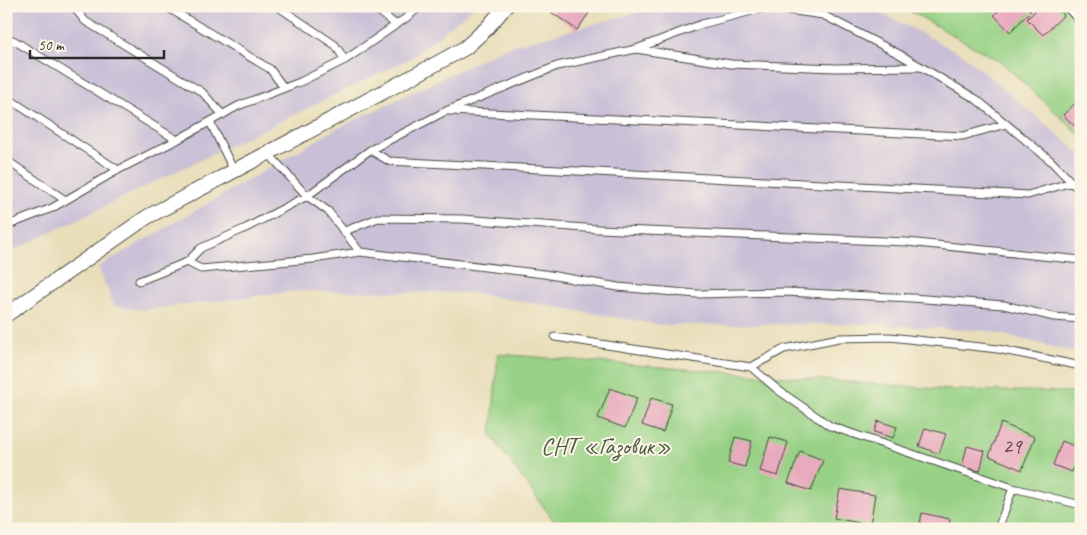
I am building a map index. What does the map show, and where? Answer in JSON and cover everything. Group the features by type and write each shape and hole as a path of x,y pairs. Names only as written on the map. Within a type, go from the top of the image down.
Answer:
{"street":[{"path":"6,315 147,217 464,48 488,28 506,6"}],"lane":[{"path":"73,6 86,21 202,92 223,114"},
{"path":"165,6 270,69 284,88"},
{"path":"277,6 335,45 345,60"},
{"path":"373,6 396,25"},
{"path":"6,226 52,208 118,170 178,140 238,106 284,88 345,60 421,6"},
{"path":"1066,6 1081,23"},
{"path":"139,281 187,262 200,248 246,228 307,196 370,150 446,111 557,66 636,49 702,24 767,7 823,15 921,67 976,99 1051,161 1081,192"},
{"path":"6,47 13,40 178,140"},
{"path":"636,49 731,64 836,68 921,67"},
{"path":"6,96 118,170"},
{"path":"446,111 963,136 1006,124"},
{"path":"210,122 234,171"},
{"path":"370,150 389,161 1028,195 1072,182"},
{"path":"268,153 307,196 328,211 360,252"},
{"path":"6,160 65,200"},
{"path":"345,231 378,218 462,218 599,229 907,242 1081,260"},
{"path":"187,262 202,269 313,259 360,252 544,274 618,287 697,294 785,292 922,299 1004,305 1054,316 1081,319"},
{"path":"555,337 751,367 778,390 830,426 1013,488 1081,505"},
{"path":"751,367 784,349 840,338 890,337 998,349 1081,366"},
{"path":"998,529 1013,488"}],"shaded area":[{"path":"6,6 475,6 411,58 6,254"},
{"path":"662,6 867,6 962,54 1081,154 1081,354 988,331 861,324 661,325 472,293 298,291 143,310 114,306 98,267 336,129 507,47"}],"green space":[{"path":"901,6 1081,6 1081,136 1001,62"},
{"name":"СНТ «Газовик»","path":"498,354 950,390 1081,392 1081,529 560,529 491,436"}],"building":[{"path":"555,6 579,6 589,13 577,30 551,12"},
{"path":"1003,6 1026,6 1031,11 1010,32 994,15"},
{"path":"1040,6 1056,6 1064,15 1043,35 1027,19"},
{"path":"1081,98 1081,130 1080,131 1063,115"},
{"path":"610,388 637,398 625,428 598,418"},
{"path":"651,398 672,404 663,432 642,425"},
{"path":"878,421 897,427 893,438 874,432"},
{"path":"1001,423 1035,437 1022,470 989,456"},
{"path":"925,428 946,434 939,454 919,446"},
{"path":"735,437 752,441 745,467 728,463"},
{"path":"770,437 788,442 778,476 760,471"},
{"path":"1062,441 1081,449 1072,472 1053,465"},
{"path":"967,446 985,451 980,471 962,467"},
{"path":"800,451 823,460 811,491 788,483"},
{"path":"840,489 875,495 870,525 834,518"},
{"path":"922,513 950,519 948,529 919,529"}]}
